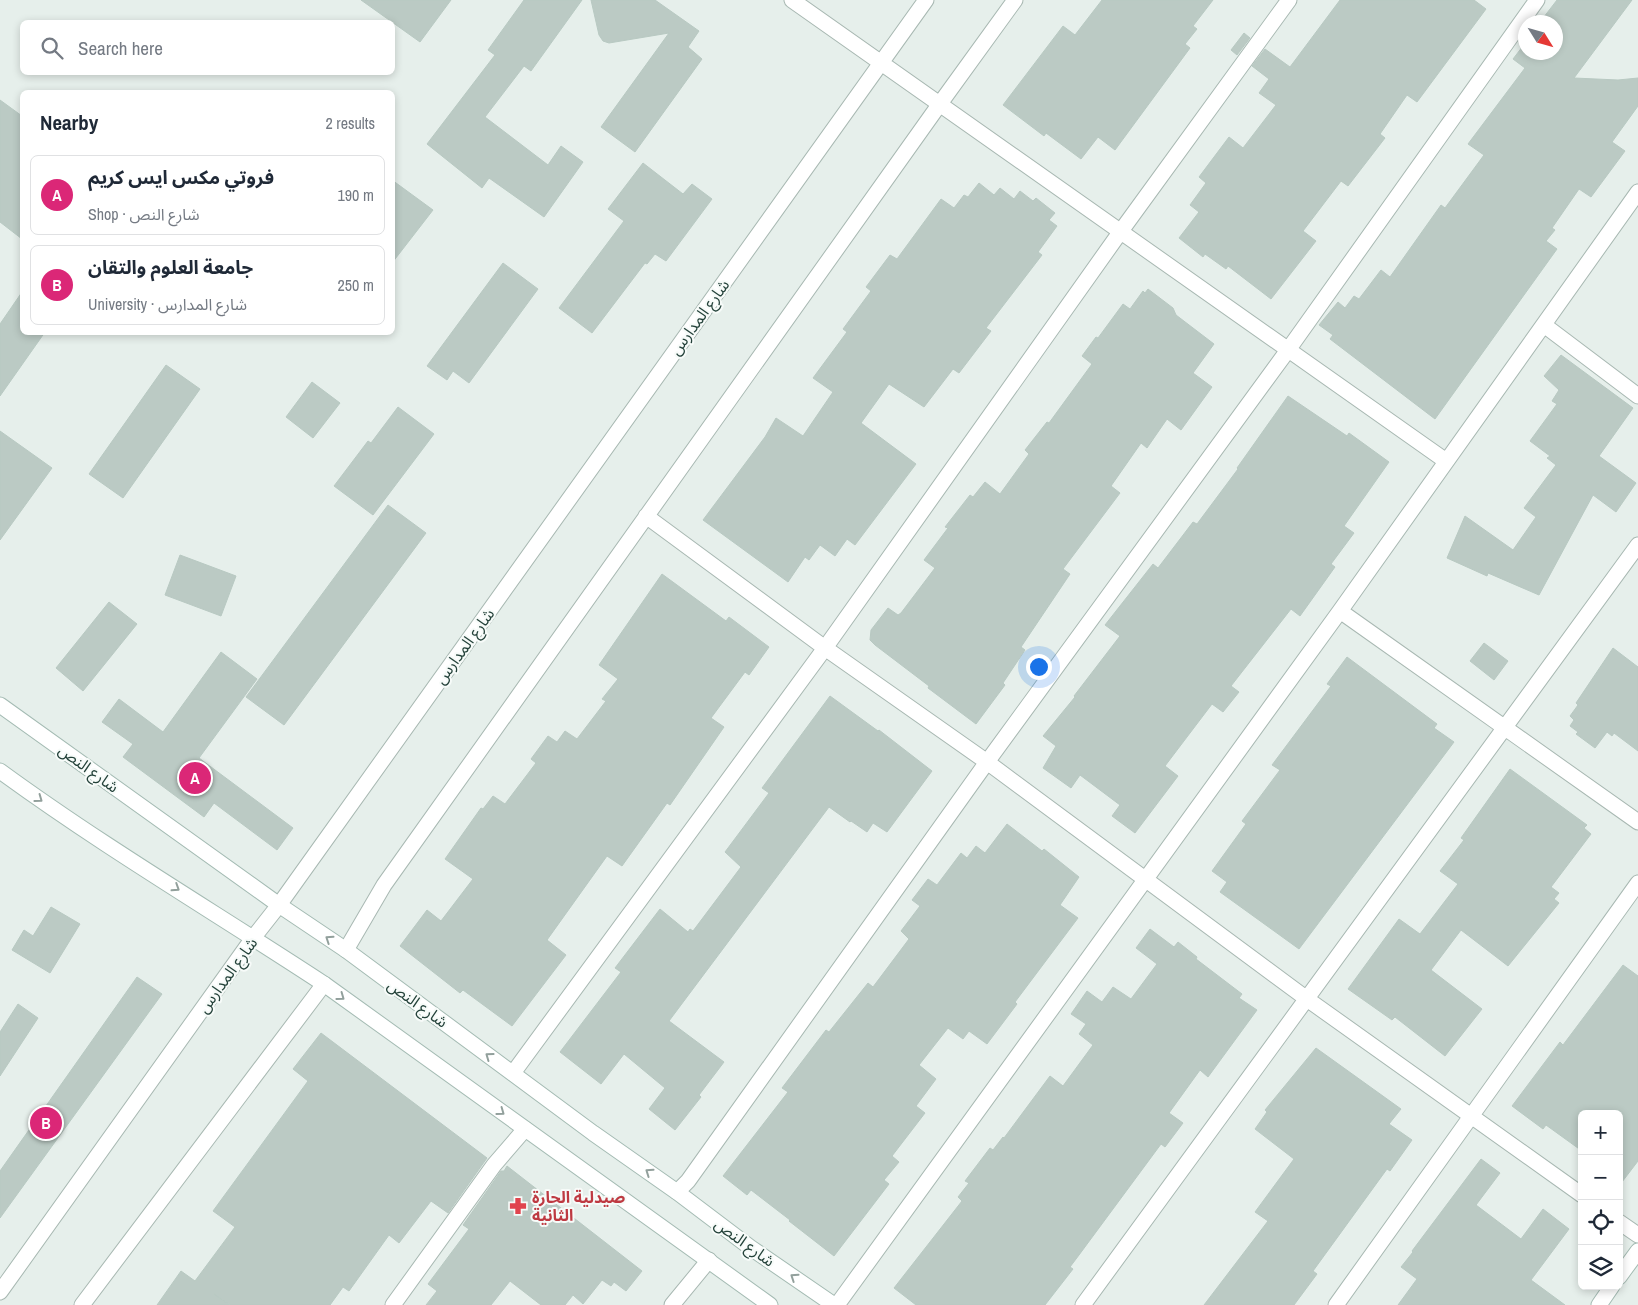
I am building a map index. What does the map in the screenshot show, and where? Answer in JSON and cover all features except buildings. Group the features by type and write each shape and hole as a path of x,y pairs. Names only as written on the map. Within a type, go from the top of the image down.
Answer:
{"street":[{"path":"792,0 1446,461"},
{"name":"شارع المدارس","path":"0,1292 926,0"},
{"path":"346,950 384,885 938,104 1015,0"},
{"path":"513,1073 825,648 1121,231 1288,0"},
{"path":"677,1192 688,1181 987,762 1288,350 1537,0"},
{"path":"836,1305 1340,612 1638,192"},
{"path":"1544,325 1638,396"},
{"path":"646,516 825,648 987,762 1306,999 1578,1192"},
{"path":"1083,1305 1638,545"},
{"path":"1340,612 1638,822"},
{"name":"شارع النص","path":"0,705 279,905 346,950 751,1248 836,1305"},
{"path":"0,771 54,810 324,984 770,1305"},
{"path":"1336,1305 1638,883"},
{"path":"82,1305 324,984"},
{"path":"393,1305 494,1165 526,1129"},
{"path":"1623,1225 1638,1235"},
{"path":"1623,1272 1638,1251"},
{"path":"672,1305 709,1260"},
{"path":"1599,1305 1609,1290"}],"place":[{"name":"فروتي مكس ايس كريم","path":"195,778"},
{"name":"جامعة العلوم والتقان","path":"46,1123"},
{"name":"صيدلية الحارة الثانية","path":"518,1206"}]}
